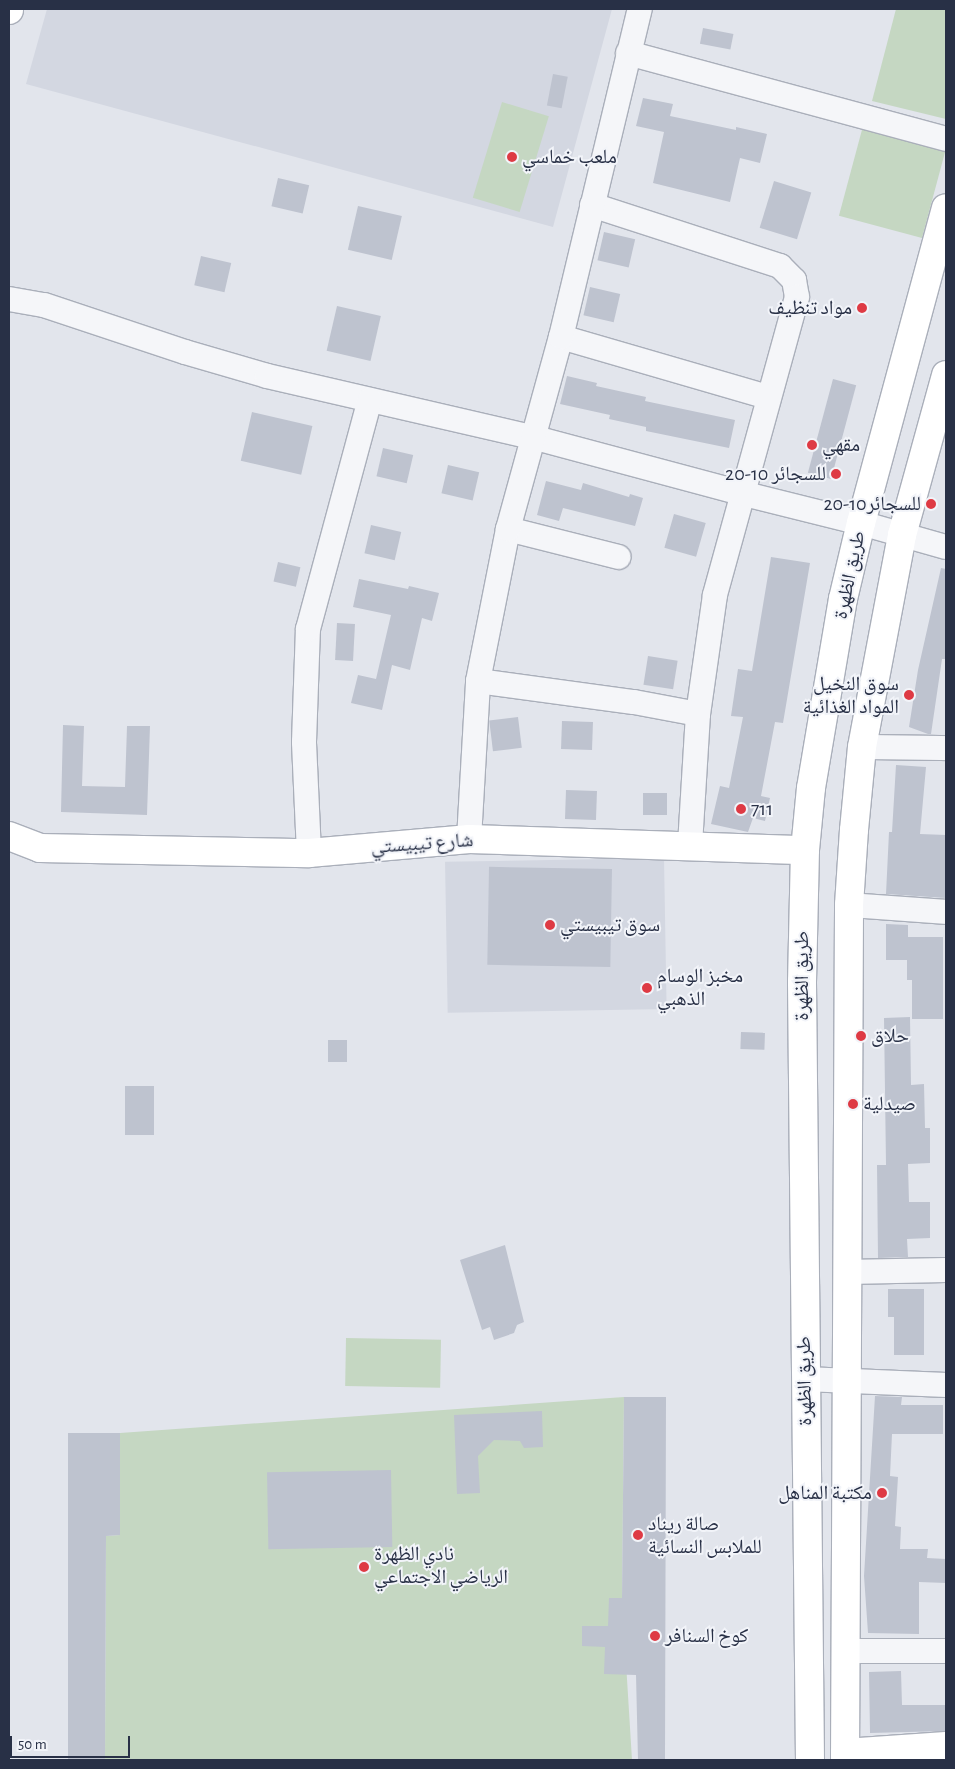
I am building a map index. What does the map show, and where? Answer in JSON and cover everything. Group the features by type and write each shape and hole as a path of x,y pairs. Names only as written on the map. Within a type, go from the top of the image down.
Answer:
{"main road":[{"name":"طريق الظهرة","path":"810,1760 802,992 804,850 821,725 843,599 861,523 946,208"},
{"name":"طريق الظهرة","path":"845,1756 847,1651 845,1379 849,905 862,747 902,535 942,403 946,375"},
{"path":"9,836 40,848"},
{"name":"شارع تيبيستي","path":"40,848 309,853 469,839 804,850"},
{"path":"9,860 40,848"},
{"path":"845,1756 946,1746"}],"street":[{"path":"469,839 478,681 508,529 561,337 640,9"},
{"path":"628,53 946,139"},
{"path":"592,205 780,266 794,280 797,297 715,595 698,714 690,845"},
{"path":"9,299 44,305 185,352 268,376 532,437 946,547"},
{"path":"561,337 768,398"},
{"path":"309,853 304,742 308,629 370,400"},
{"path":"508,529 619,557"},
{"path":"478,681 634,702 698,714"},
{"path":"862,747 946,748"},
{"path":"849,905 946,912"},
{"path":"846,1272 946,1270"},
{"path":"805,1379 845,1379 946,1385"},
{"path":"847,1651 946,1651"}],"shaded area":[{"path":"47,9 612,9 553,227 26,84"},
{"path":"664,858 667,1009 448,1013 445,862"}],"green space":[{"path":"896,9 946,9 946,119 872,101"},
{"name":"ملعب خماسي","path":"502,102 549,116 520,212 473,198"},
{"path":"863,126 946,148 922,238 839,216"},
{"path":"346,1338 441,1340 440,1388 345,1386"},
{"name":"نادي الظهرة الرياضي الاجتماعي","path":"624,1397 622,1598 632,1760 105,1760 106,1536 120,1535 120,1433"}],"building":[{"path":"703,28 733,34 730,50 700,44"},
{"path":"553,74 568,77 562,108 547,105"},
{"path":"643,98 673,104 670,116 736,130 736,127 767,134 760,163 740,158 730,202 653,183 664,132 636,126"},
{"path":"278,178 309,185 303,213 271,206"},
{"path":"774,181 811,192 797,239 760,228"},
{"path":"358,206 402,216 392,260 348,250"},
{"path":"604,232 635,239 629,267 597,260"},
{"path":"201,256 231,263 224,292 194,285"},
{"path":"590,287 620,294 614,322 583,315"},
{"path":"337,306 381,316 370,361 327,351"},
{"path":"567,376 597,383 596,386 646,397 645,401 735,420 729,448 646,431 646,427 609,419 610,415 560,404"},
{"path":"833,379 856,385 831,479 808,473"},
{"path":"252,412 312,426 301,475 241,461"},
{"path":"383,448 413,455 407,483 376,476"},
{"path":"448,465 479,472 473,500 441,493"},
{"path":"546,481 581,490 583,483 629,497 630,494 643,498 635,526 563,508 559,521 537,515"},
{"path":"674,514 706,523 696,557 664,548"},
{"path":"371,525 401,532 395,560 364,553"},
{"path":"771,557 810,563 783,723 775,722 761,796 770,798 765,821 753,818 748,832 711,824 720,786 729,788 743,717 731,716 738,669 752,671"},
{"path":"278,562 300,567 296,587 274,581"},
{"path":"941,568 946,569 946,659 942,659 931,734 928,734 909,727 918,670"},
{"path":"359,579 408,589 409,586 439,593 432,621 422,618 410,670 392,665 382,710 351,703 358,675 376,679 391,615 353,607"},
{"path":"337,623 355,624 353,661 335,660"},
{"path":"648,656 678,661 673,689 643,685"},
{"path":"518,717 522,748 493,751 489,721"},
{"path":"562,721 593,722 592,750 561,749"},
{"path":"63,725 84,726 82,786 125,787 127,726 150,726 147,815 61,812"},
{"path":"896,765 926,767 920,834 946,835 946,898 886,894 889,832 892,832"},
{"path":"566,790 597,791 596,820 565,819"},
{"path":"643,793 667,793 667,815 643,815"},
{"name":"سوق تيبيستي","path":"489,867 612,869 610,967 487,965"},
{"path":"886,924 908,925 908,937 943,937 943,1019 912,1019 912,980 907,980 907,960 886,960"},
{"path":"910,1017 911,1085 924,1084 925,1128 930,1128 930,1163 908,1164 909,1202 930,1202 930,1238 907,1239 908,1257 878,1258 877,1165 886,1165 884,1018"},
{"path":"741,1032 765,1033 764,1050 740,1049"},
{"path":"328,1040 347,1040 347,1062 328,1062"},
{"path":"125,1086 154,1086 154,1135 125,1135"},
{"path":"505,1245 524,1322 517,1325 514,1333 494,1340 490,1327 482,1330 460,1260"},
{"path":"888,1289 924,1289 924,1355 894,1355 894,1317 888,1317"},
{"path":"875,1396 902,1397 901,1405 943,1405 943,1434 892,1434 890,1476 898,1477 895,1526 901,1527 900,1549 928,1549 927,1558 946,1559 946,1583 919,1582 919,1634 868,1633 864,1576"},
{"path":"624,1397 666,1397 665,1760 638,1760 636,1675 604,1674 605,1647 582,1646 582,1626 608,1626 609,1598 622,1598"},
{"path":"542,1411 543,1447 524,1448 520,1441 494,1440 478,1456 480,1493 457,1494 454,1415"},
{"path":"68,1433 120,1433 120,1535 106,1536 105,1760 68,1760"},
{"path":"391,1470 392,1547 268,1549 267,1472"},
{"path":"901,1671 902,1705 946,1705 946,1731 870,1733 869,1672"}],"place":[{"name":"ملعب خماسي","path":"512,157"},
{"name":"مواد تنظيف","path":"862,308"},
{"name":"مقهي","path":"812,445"},
{"name":"20-10 للسجائر","path":"836,474"},
{"name":"20-10للسجائر","path":"931,504"},
{"name":"سوق النخيل المواد الغذائية","path":"909,695"},
{"name":"711","path":"741,809"},
{"name":"سوق تيبيستي","path":"550,925"},
{"name":"مخبز الوسام الذهبي","path":"647,988"},
{"name":"حلاق","path":"861,1036"},
{"name":"صيدلية","path":"853,1104"},
{"name":"مكتبة المناهل","path":"882,1493"},
{"name":"صالة ريناد للملابس النسائية","path":"638,1535"},
{"name":"نادي الظهرة الرياضي الاجتماعي","path":"364,1567"},
{"name":"كوخ السنافر","path":"655,1636"}]}
